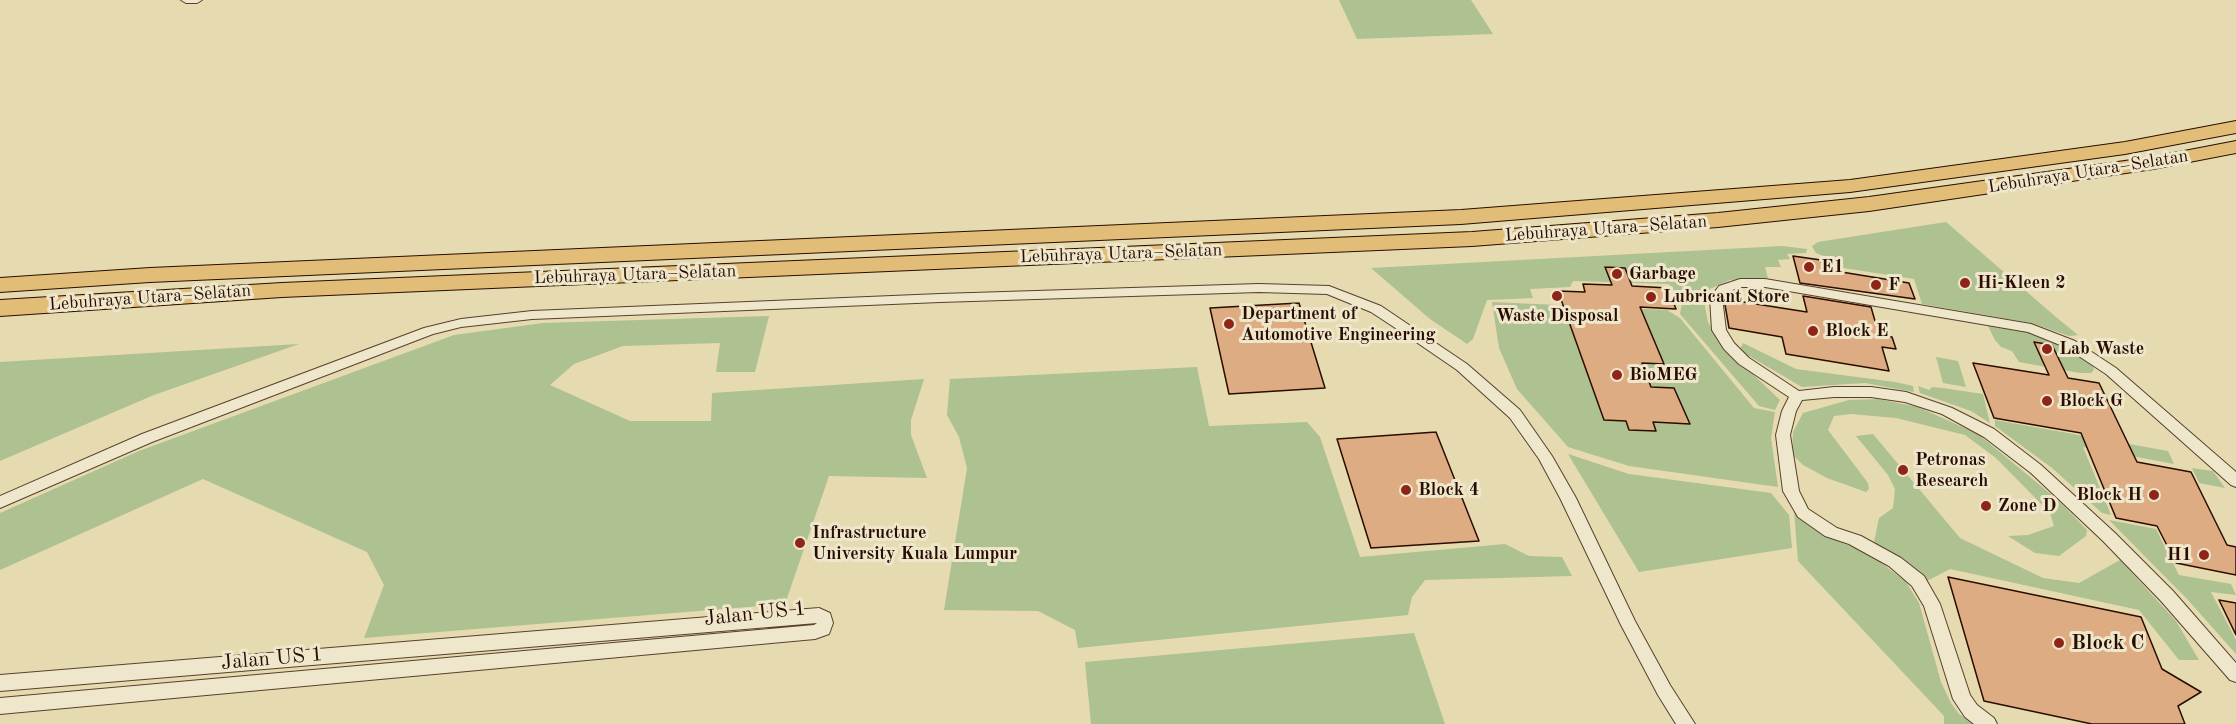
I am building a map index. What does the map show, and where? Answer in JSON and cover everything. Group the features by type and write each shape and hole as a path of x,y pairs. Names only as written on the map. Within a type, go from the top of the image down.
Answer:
{"highway":[{"name":"Lebuhraya Utara–Selatan","path":"0,285 150,275 1473,217 1850,186 2125,148 2236,127"},
{"name":"Lebuhraya Utara–Selatan","path":"0,308 282,290 1472,239 1718,220 1869,204 2153,163 2236,147"}],"street":[{"path":"186,0 197,0"},
{"path":"2236,480 2111,371 2070,344 2031,328 1765,284 1740,283 1724,288 1716,298 1719,330 1729,346 1744,361 1797,396 1834,392 1871,392 1906,397 1947,411 1989,433 2036,469 2109,537 2167,596 2236,675"},
{"path":"0,502 147,438 429,331 461,323 532,315 940,298 1259,288 1329,290 1377,309 1462,367 1515,414 1545,456 1568,498 1629,625 1664,690 1686,724"},
{"path":"1797,396 1789,411 1783,435 1791,491 1803,513 1831,532 1855,540 1895,562 1918,581 1932,604 1962,699 1971,711 1988,724"},
{"name":"Jalan US 1","path":"0,706 806,633 823,629 825,623 824,618 819,615 799,616 1,685"}],"green space":[{"path":"1339,0 1471,0 1493,34 1357,39"},
{"path":"1946,222 2078,335 2069,336 2031,323 1922,304 1914,279 1837,267 1831,259 1816,253 1812,246 1818,242"},
{"path":"1782,246 1807,249 1806,253 1787,254 1790,259 1778,260 1781,267 1765,267 1768,278 1730,280 1710,289 1705,307 1708,322 1718,341 1780,400 1775,410 1759,406 1680,314 1682,303 1669,284 1573,281 1570,287 1530,289 1533,298 1487,300 1473,339 1467,344 1430,319 1371,268"},
{"name":"BioMEG","path":"1492,302 1667,310 1680,318 1754,408 1775,412 1771,438 1778,487 1629,466 1568,447 1517,389 1499,348"},
{"path":"769,316 755,372 716,372 720,343 623,346 574,364 550,385 630,421 711,421 712,393 924,379 911,420 911,435 927,478 829,476 785,604 364,638 384,585 367,552 203,479 0,570 0,513 139,451 454,335 543,323"},
{"path":"1988,326 2036,334 2065,344 2093,366 2094,370 2091,373 2080,373 2019,362 2012,351 2001,347"},
{"path":"1743,343 1796,369 1895,382 1913,386 1914,392 1865,383 1802,387 1744,353 1740,349"},
{"path":"299,344 154,395 0,461 0,362"},
{"path":"1936,357 1958,361 1966,387 1943,383"},
{"path":"1197,367 1209,426 1307,422 1320,437 1360,557 1505,544 1529,556 1562,557 1572,576 1425,580 1412,597 1408,615 1078,648 1075,630 1038,611 944,610 967,468 959,437 947,415 950,379"},
{"path":"1918,386 1929,390 1932,387 1983,394 1990,423 1971,411 1920,393"},
{"path":"1878,399 1918,407 1978,434 2058,500 2087,530 2086,536 2059,556 2035,553 2008,536 2028,535 2054,526 2050,513 1996,458 1965,435 1896,418 1851,414 1834,416 1828,430 1868,483 1869,489 1866,492 1827,478 1803,465 1792,454 1793,432 1803,413 1849,400"},
{"path":"1995,420 2168,451 2174,464 2083,447 2111,515 2102,513 2052,468 1995,426"},
{"path":"1873,434 1960,538 2043,578 2079,583 2120,560 2176,621 2199,660 2179,660 2139,610 1950,569 1927,581 1874,542 1879,518 1893,508 1895,489 1888,475 1856,436"},
{"path":"1568,454 1629,474 1771,493 1789,515 1792,548 1639,572"},
{"path":"2192,468 2213,471 2225,488 2199,483"},
{"path":"1794,511 1833,539 1870,554 1906,582 1919,603 1941,682 1951,703 1959,714 1976,724 1944,724 1944,716 1798,561"},
{"path":"2109,520 2156,529 2179,575 2231,584 2236,595 2211,592 2236,640 2236,654 2188,600"},
{"path":"1414,633 1445,724 1091,724 1085,662"}],"building":[{"path":"1793,256 1821,260 1823,269 1909,283 1915,299 1800,283"},
{"name":"BioMEG","path":"1605,267 1625,268 1632,286 1668,288 1676,309 1640,307 1664,364 1642,363 1651,387 1674,388 1690,424 1653,422 1656,431 1629,430 1626,421 1604,420 1558,291 1585,292 1583,284 1612,285"},
{"name":"Block E","path":"1803,296 1871,307 1879,335 1892,337 1896,349 1882,347 1889,371 1786,354 1782,337 1729,328 1724,299 1807,312"},
{"path":"1299,303 1325,388 1229,394 1210,308"},
{"path":"2034,342 2052,345 2068,378 2099,383 2137,462 2191,472 2227,545 2236,547 2236,575 2176,563 2157,526 2116,518 2081,433 1994,418 1973,363 2049,375"},
{"name":"Block 4","path":"1436,432 1479,541 1371,548 1337,439"},
{"name":"Block C","path":"1948,577 2141,617 2162,669 2201,692 2178,706 2185,724 2092,724 1984,701"},
{"path":"2219,600 2236,603 2236,635"}],"place":[{"name":"E1","path":"1809,267"},
{"name":"Garbage","path":"1617,274"},
{"name":"Hi-Kleen 2","path":"1965,283"},
{"name":"F","path":"1876,285"},
{"name":"Waste Disposal","path":"1557,296"},
{"name":"Lubricant Store","path":"1651,297"},
{"name":"Department of Automotive Engineering","path":"1229,324"},
{"name":"Block E","path":"1813,331"},
{"name":"Lab Waste","path":"2047,349"},
{"name":"BioMEG","path":"1617,375"},
{"name":"Block G","path":"2047,401"},
{"name":"Petronas Research","path":"1903,470"},
{"name":"Block 4","path":"1406,490"},
{"name":"Block H","path":"2154,495"},
{"name":"Zone D","path":"1986,506"},
{"name":"Infrastructure University Kuala Lumpur","path":"800,543"},
{"name":"H1","path":"2204,555"},
{"name":"Block C","path":"2059,643"}]}
